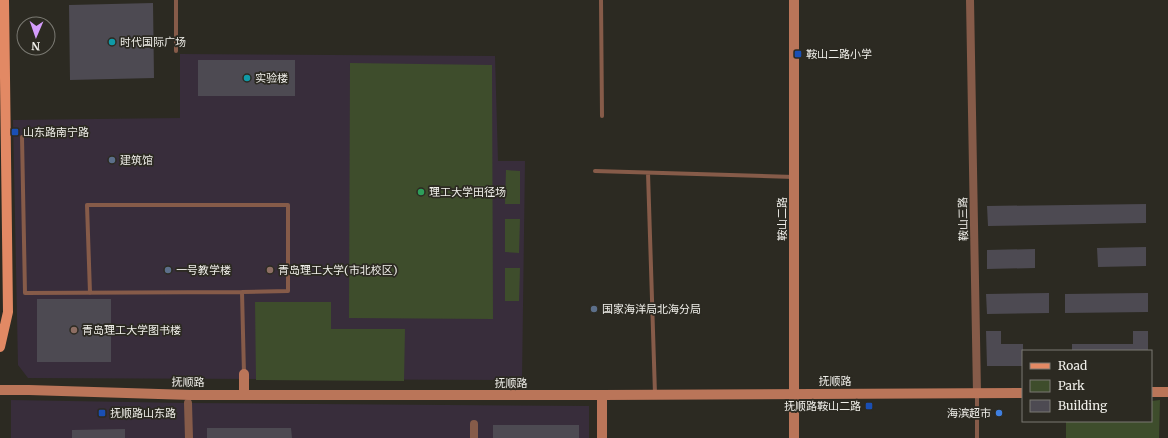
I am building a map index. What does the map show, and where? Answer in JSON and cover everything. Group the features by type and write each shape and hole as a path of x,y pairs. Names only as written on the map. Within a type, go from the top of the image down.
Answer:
{"main road":[{"path":"0,347 8,312 4,0"},
{"name":"鞍山二路","path":"794,0 794,438"},
{"path":"244,374 244,395"},
{"name":"抚顺路","path":"0,390 30,390 188,399 244,395 1022,393"},
{"path":"1152,392 1168,392"},
{"path":"602,395 602,438"}],"street":[{"name":"鞍山三路","path":"970,0 977,393"},
{"path":"188,399 188,438"},
{"path":"474,424 474,438"}],"lane":[{"path":"176,0 176,51"},
{"path":"601,0 602,116"},
{"path":"22,137 25,293 90,293 242,292 288,291 288,205 87,205 90,293"},
{"path":"595,171 794,177"},
{"path":"648,173 656,394"},
{"path":"242,292 244,374"},
{"name":"鞍山三路","path":"977,393 977,438"}],"shaded area":[{"name":"青岛理工大学(市北校区)","path":"180,54 495,56 498,161 525,161 522,380 28,378 18,365 13,120 180,118"},
{"path":"11,400 589,406 589,438 11,438"}],"green space":[{"name":"理工大学田径场","path":"350,63 492,65 493,319 349,318"},
{"path":"506,170 520,171 520,204 505,204"},
{"path":"505,219 520,219 519,253 505,252"},
{"path":"505,268 520,268 519,301 505,301"},
{"path":"255,302 331,302 331,329 405,329 404,381 256,380"},
{"path":"1160,400 1159,438 1066,438 1066,422 1152,422 1152,401"}],"building":[{"name":"时代国际广场","path":"153,3 154,78 70,80 69,5"},
{"name":"实验楼","path":"198,60 295,60 295,96 198,96"},
{"path":"1146,204 1146,223 988,226 987,206"},
{"path":"1146,247 1146,266 1098,267 1097,248"},
{"path":"1035,249 1035,268 987,269 987,250"},
{"path":"1049,293 1049,313 987,314 986,294"},
{"path":"1148,293 1148,312 1065,313 1065,294"},
{"name":"青岛理工大学图书楼","path":"37,299 111,299 111,362 37,362"},
{"path":"986,331 1001,331 1001,344 1023,344 1022,366 987,366"},
{"path":"1133,331 1148,331 1148,350 1072,350 1072,344 1133,344"},
{"path":"493,425 579,425 579,438 493,438"},
{"path":"207,428 291,428 292,438 207,438"},
{"path":"125,429 125,438 72,438 72,430"}],"place":[{"name":"时代国际广场","path":"112,42"},
{"name":"鞍山二路小学","path":"798,54"},
{"name":"实验楼","path":"247,78"},
{"name":"山东路南宁路","path":"15,132"},
{"name":"建筑馆","path":"112,160"},
{"name":"理工大学田径场","path":"421,192"},
{"name":"一号教学楼","path":"168,270"},
{"name":"青岛理工大学(市北校区)","path":"270,270"},
{"name":"国家海洋局北海分局","path":"594,309"},
{"name":"青岛理工大学图书楼","path":"74,330"},
{"name":"抚顺路鞍山二路","path":"869,406"},
{"name":"抚顺路山东路","path":"102,413"},
{"name":"海滨超市","path":"999,413"}]}
